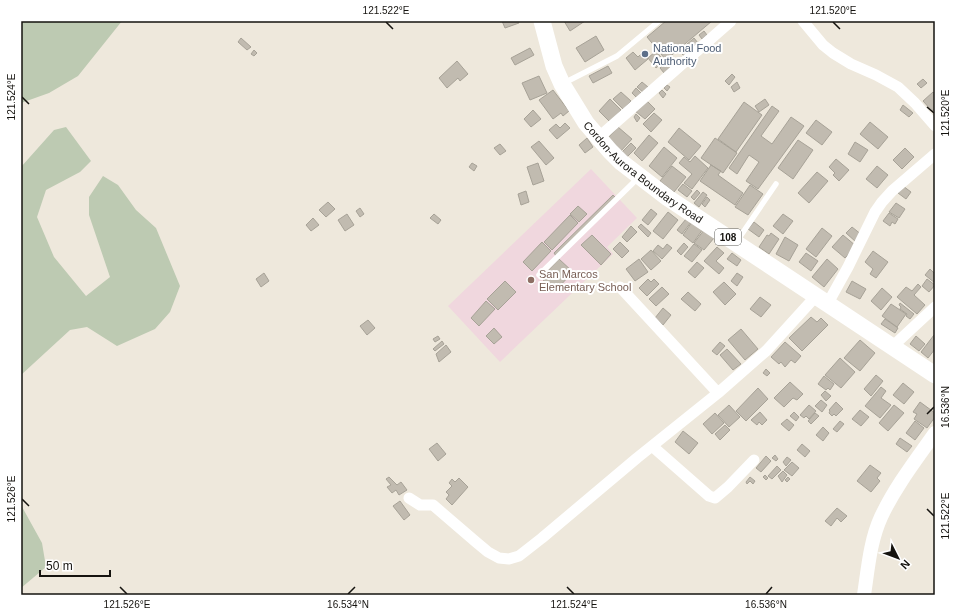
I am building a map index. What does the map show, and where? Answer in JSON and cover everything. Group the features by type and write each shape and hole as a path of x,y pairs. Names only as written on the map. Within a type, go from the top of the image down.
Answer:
{"main road":[{"name":"Cordon-Aurora Boundary Road","path":"542,21 554,66 562,84 586,123 621,162 668,198 935,375"}],"street":[{"path":"598,138 731,21"},
{"path":"803,21 823,45 833,52 851,64 898,87 915,103 935,126"},
{"path":"409,498 420,505 433,505 488,552 499,558 509,559 526,552 652,446 718,393 822,300 848,267 875,212 882,202 935,154"},
{"path":"620,287 718,393"},
{"path":"893,346 935,307"},
{"path":"864,595 872,547 881,517 907,472 935,433"},
{"path":"652,446 709,496 715,498 728,488 754,460"}],"lane":[{"path":"562,84 617,56 659,21"},
{"path":"539,275 587,230 640,176"},
{"path":"736,243 776,184"}],"shaded area":[{"name":"San Marcos Elementary School","path":"591,169 637,218 607,247 613,254 500,362 448,306"}],"green space":[{"path":"21,21 122,21 78,76 49,93 21,103"},
{"path":"66,127 91,161 80,172 46,190 37,217 54,257 86,296 110,277 89,215 89,197 103,176 118,185 136,210 156,228 180,286 170,312 155,329 117,346 87,327 70,330 21,375 21,167 54,130"},
{"path":"21,505 42,543 46,567 21,588"}],"building":[{"path":"502,21 518,21 519,23 505,28"},
{"path":"564,21 585,21 570,31"},
{"path":"666,21 712,21 666,60 647,37"},
{"path":"704,31 707,35 702,39 699,35"},
{"path":"596,36 604,50 585,62 576,48"},
{"path":"241,38 251,47 247,50 238,42"},
{"path":"694,38 698,43 684,56 679,51"},
{"path":"530,48 534,55 515,65 511,58"},
{"path":"254,50 257,53 254,56 251,54"},
{"path":"656,51 664,61 656,68 648,58"},
{"path":"633,52 638,57 643,52 648,59 635,70 626,58"},
{"path":"670,58 675,63 664,73 660,68"},
{"path":"457,61 468,74 460,81 458,78 447,88 439,78"},
{"path":"608,66 612,73 593,83 589,76"},
{"path":"732,74 735,77 729,85 725,81"},
{"path":"539,76 547,93 530,100 522,83"},
{"path":"923,79 927,83 921,88 917,84"},
{"path":"642,82 648,87 644,93 637,87"},
{"path":"737,82 740,88 734,92 731,87"},
{"path":"667,85 670,87 667,91 664,88"},
{"path":"636,88 642,94 638,99 632,93"},
{"path":"553,90 569,111 563,116 561,113 553,119 539,100"},
{"path":"662,90 666,94 663,98 659,93"},
{"path":"621,92 631,101 623,109 613,99"},
{"path":"933,92 935,94 935,109 932,111 923,101"},
{"path":"610,99 621,110 610,122 599,111"},
{"path":"645,99 655,109 645,119 635,111"},
{"path":"765,99 769,105 759,112 755,106"},
{"path":"744,102 762,115 736,152 718,139"},
{"path":"903,105 913,113 909,117 900,110"},
{"path":"772,106 779,111 761,136 772,144 791,117 804,126 758,189 746,181 759,162 749,155 737,174 729,168"},
{"path":"533,110 541,119 531,127 524,119"},
{"path":"654,113 662,120 651,132 643,124"},
{"path":"636,114 640,118 637,122 634,117"},
{"path":"816,120 832,132 822,145 806,133"},
{"path":"870,122 888,137 878,149 860,134"},
{"path":"565,123 570,128 557,139 549,130 556,124 560,128"},
{"path":"618,127 632,139 620,152 607,139"},
{"path":"679,128 701,146 689,160 668,142"},
{"path":"649,135 658,143 642,161 634,153"},
{"path":"587,138 593,147 585,153 579,145"},
{"path":"715,138 737,153 723,173 701,158"},
{"path":"798,140 813,150 793,179 778,168"},
{"path":"539,141 554,158 546,165 531,147"},
{"path":"855,142 868,150 860,162 848,154"},
{"path":"631,143 636,148 627,157 622,152"},
{"path":"500,144 506,151 500,155 494,148"},
{"path":"664,147 677,158 662,177 649,166"},
{"path":"905,148 914,157 902,169 893,160"},
{"path":"695,156 708,168 692,189 684,183 692,174 679,163 684,157 690,162"},
{"path":"836,159 849,170 839,181 833,175 835,173 829,167"},
{"path":"472,163 477,166 474,171 469,167"},
{"path":"538,163 544,181 533,185 527,167"},
{"path":"711,165 721,171 718,175 743,193 735,205 700,181"},
{"path":"672,166 686,177 674,192 660,181"},
{"path":"877,166 888,175 877,188 866,179"},
{"path":"817,172 828,181 809,203 798,193"},
{"path":"683,184 692,191 687,197 678,190"},
{"path":"750,185 763,194 748,215 735,207"},
{"path":"903,186 911,192 906,199 898,193"},
{"path":"697,190 700,193 694,200 691,197"},
{"path":"526,191 529,202 521,205 518,194"},
{"path":"703,192 707,195 699,207 694,203"},
{"path":"613,195 616,198 556,256 554,253"},
{"path":"707,197 710,200 705,207 702,204"},
{"path":"328,202 335,209 326,217 319,210"},
{"path":"896,203 905,209 899,218 889,212"},
{"path":"578,206 587,214 579,222 570,214"},
{"path":"360,208 364,214 360,217 356,211"},
{"path":"651,209 657,214 648,225 642,220"},
{"path":"668,212 678,220 663,239 653,231"},
{"path":"889,213 898,219 895,224 892,222 890,226 883,221"},
{"path":"347,214 354,225 345,231 338,220"},
{"path":"434,214 441,220 438,224 430,218"},
{"path":"783,214 793,221 783,234 773,226"},
{"path":"570,215 578,223 552,250 544,242"},
{"path":"313,218 319,225 311,231 306,225"},
{"path":"686,219 691,222 682,234 677,230"},
{"path":"692,222 703,229 693,243 683,235"},
{"path":"754,222 764,230 759,237 748,229"},
{"path":"641,224 651,233 648,237 638,227"},
{"path":"631,226 637,232 627,242 622,237"},
{"path":"852,227 862,235 856,242 846,233"},
{"path":"822,228 832,236 816,257 806,249"},
{"path":"704,230 714,238 704,250 694,243"},
{"path":"771,233 779,239 769,254 759,247 767,235 769,236"},
{"path":"592,235 611,254 601,265 581,245"},
{"path":"843,235 856,246 845,258 832,247"},
{"path":"785,237 798,245 789,261 776,254"},
{"path":"542,242 551,251 532,271 523,262"},
{"path":"620,242 629,251 622,258 613,249"},
{"path":"684,243 688,247 681,255 677,251"},
{"path":"667,244 672,248 662,259 653,251 658,245 663,249"},
{"path":"694,244 702,250 692,262 684,256"},
{"path":"717,247 724,253 716,261 724,268 719,274 704,261"},
{"path":"651,250 661,261 651,270 641,259"},
{"path":"873,251 888,262 876,278 870,274 873,269 865,262"},
{"path":"732,253 741,260 737,266 727,259"},
{"path":"806,253 818,261 811,271 799,262"},
{"name":"San Marcos Elementary School","path":"559,259 573,272 555,291 541,278"},
{"path":"639,259 648,272 635,281 626,269"},
{"path":"827,259 838,269 824,287 812,277"},
{"path":"697,262 704,268 695,278 688,272"},
{"path":"930,269 935,274 935,283 925,275"},
{"path":"264,273 269,281 261,287 256,279"},
{"path":"737,273 743,277 737,286 731,281"},
{"path":"648,279 651,282 654,279 659,284 647,296 639,288"},
{"path":"927,279 935,285 929,292 922,286"},
{"path":"505,281 516,292 498,310 487,299"},
{"path":"852,281 866,289 860,299 846,292"},
{"path":"724,282 736,294 725,305 713,292"},
{"path":"918,284 921,287 914,295 925,305 917,314 897,297 906,287 912,291"},
{"path":"662,287 669,294 656,306 649,299"},
{"path":"882,288 892,297 881,310 871,301"},
{"path":"688,292 701,304 695,311 681,299"},
{"path":"760,297 771,305 761,317 750,309"},
{"path":"486,301 495,309 479,326 471,318"},
{"path":"900,303 914,314 910,319 906,316 907,314 900,309"},
{"path":"891,304 906,314 897,327 882,316"},
{"path":"663,308 671,315 663,325 655,318"},
{"path":"811,317 817,322 821,318 828,325 802,351 789,338"},
{"path":"885,319 898,328 895,333 881,324"},
{"path":"368,320 375,328 367,335 360,326"},
{"path":"494,328 502,337 494,344 486,336"},
{"path":"741,329 758,349 745,360 728,340"},
{"path":"934,335 935,349 928,358 921,352"},
{"path":"438,336 440,339 435,342 433,339"},
{"path":"916,336 925,344 919,351 910,344"},
{"path":"860,340 875,353 860,371 844,358"},
{"path":"442,341 444,344 435,351 433,349"},
{"path":"720,342 725,346 717,355 712,351"},
{"path":"785,342 801,356 795,363 791,360 785,367 781,362 779,364 771,357"},
{"path":"446,345 451,352 439,362 436,354"},
{"path":"727,349 741,364 733,370 720,355"},
{"path":"840,358 855,372 841,388 825,375"},
{"path":"766,369 770,373 767,376 763,373"},
{"path":"876,375 883,381 871,396 864,389"},
{"path":"824,376 834,384 830,390 828,388 826,390 818,384"},
{"path":"790,382 803,394 797,400 793,398 784,407 774,398"},
{"path":"903,383 914,392 904,404 893,395"},
{"path":"881,387 886,391 881,398 891,405 880,418 865,406"},
{"path":"758,388 768,399 746,421 736,411"},
{"path":"825,391 831,396 826,401 821,395"},
{"path":"821,400 827,405 822,412 815,406"},
{"path":"836,402 843,409 836,416 834,414 832,416 829,413 829,410"},
{"path":"920,402 935,413 935,417 927,428 914,419 917,414 913,412"},
{"path":"729,405 740,417 729,427 718,415"},
{"path":"809,405 816,411 809,419 806,416 804,418 800,415"},
{"path":"894,405 904,413 888,431 879,423"},
{"path":"860,410 869,417 861,426 852,419"},
{"path":"760,412 767,420 762,425 759,422 757,425 751,420"},
{"path":"794,412 799,417 796,421 790,416"},
{"path":"715,413 724,423 712,434 703,424"},
{"path":"815,413 819,416 811,424 808,421"},
{"path":"787,419 794,425 789,431 781,424"},
{"path":"840,421 844,424 837,432 833,429"},
{"path":"915,421 924,428 915,440 906,433"},
{"path":"725,425 730,430 720,440 715,434"},
{"path":"823,427 829,433 823,441 816,435"},
{"path":"683,431 698,443 689,454 675,442"},
{"path":"900,438 912,446 907,452 896,444"},
{"path":"437,443 446,454 438,461 429,449"},
{"path":"802,444 810,451 805,457 797,450"},
{"path":"775,455 778,459 776,461 772,458"},
{"path":"766,456 771,461 761,472 756,468"},
{"path":"787,457 791,460 786,466 783,462"},
{"path":"792,462 799,468 792,476 784,470"},
{"path":"870,465 881,473 877,478 880,481 871,492 857,481"},
{"path":"777,466 781,470 772,479 768,476"},
{"path":"783,471 787,475 782,482 778,476"},
{"path":"765,475 768,478 766,480 763,477"},
{"path":"389,477 397,485 401,482 407,490 399,495 396,490 392,493 387,487 391,485 386,479"},
{"path":"750,477 755,481 753,484 750,481 747,484 746,482"},
{"path":"788,477 790,479 787,482 785,480"},
{"path":"459,478 468,487 452,505 446,499 449,495 446,492 452,486 449,483 452,479 455,482"},
{"path":"400,501 410,515 404,520 393,506"},
{"path":"837,508 847,516 841,522 837,518 831,526 825,521"}],"place":[{"name":"National Food Authority","path":"645,54"},
{"name":"San Marcos Elementary School","path":"531,280"}]}
